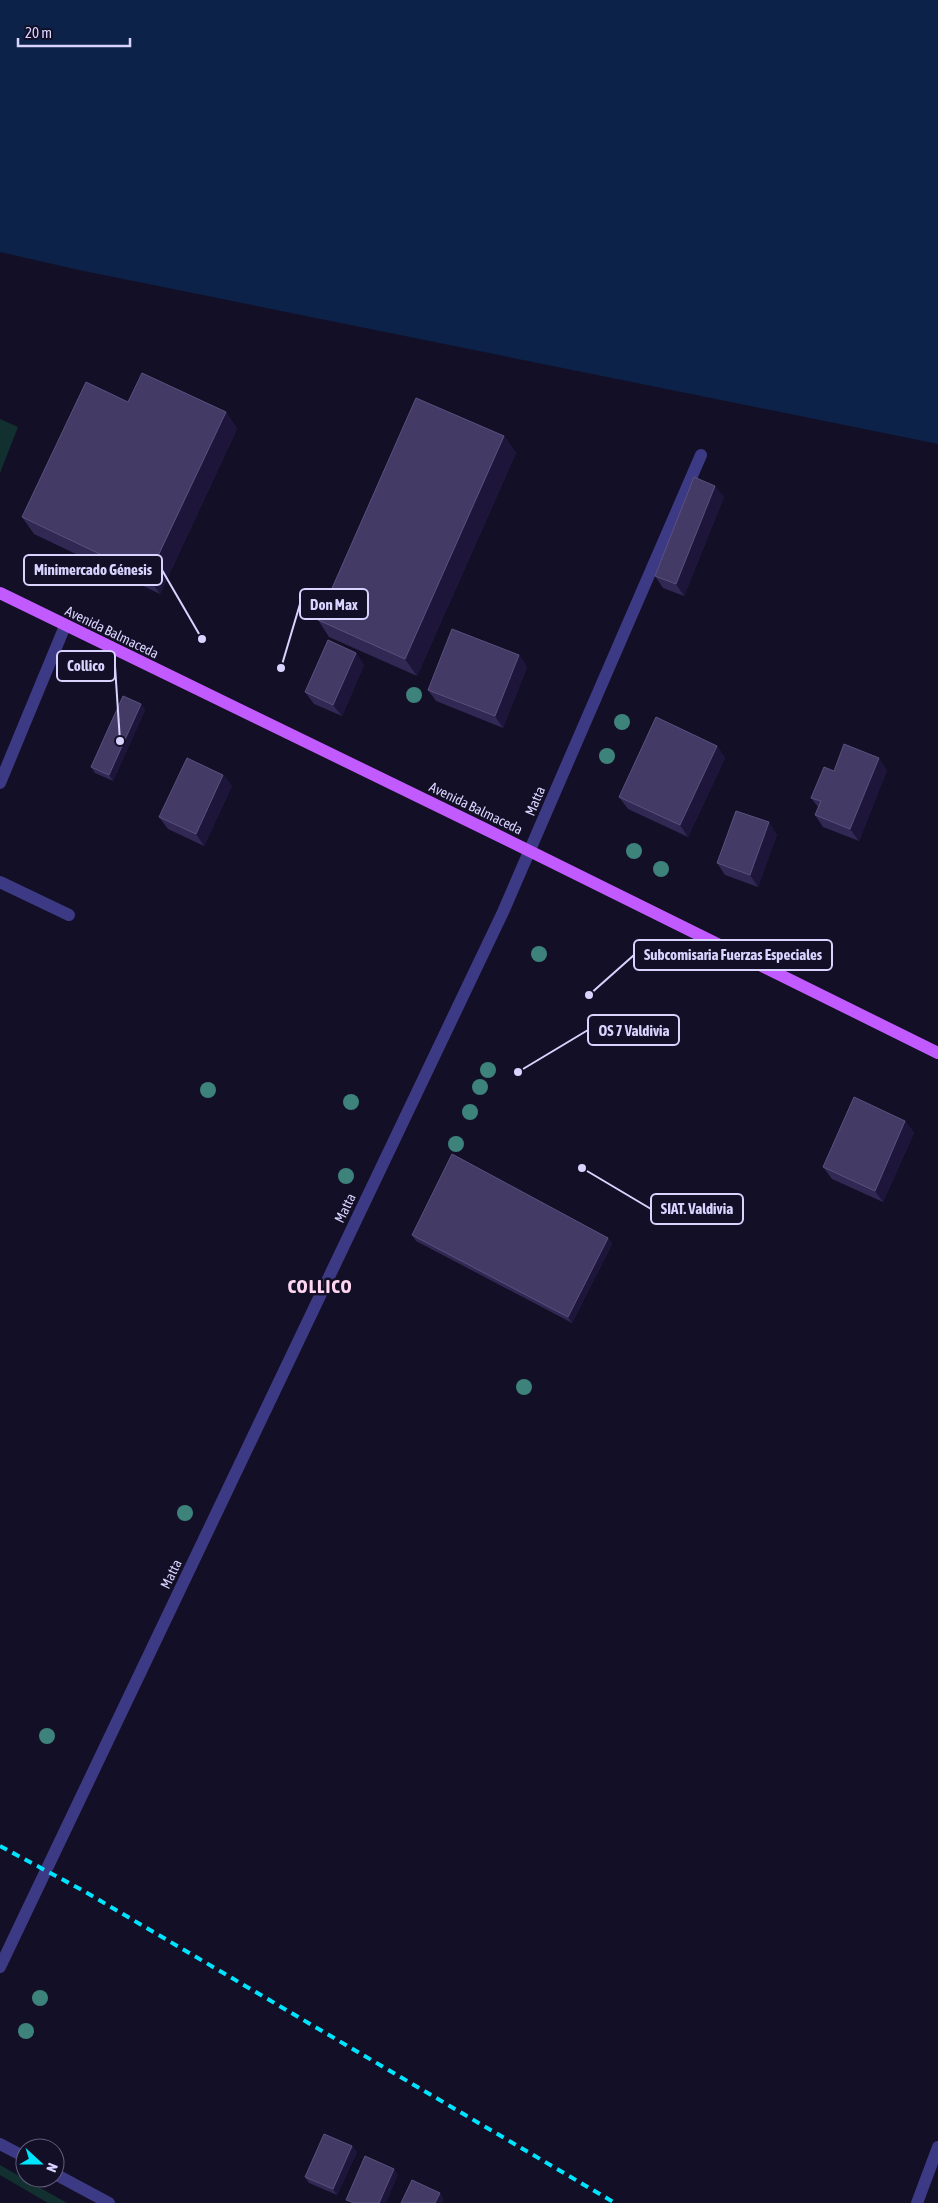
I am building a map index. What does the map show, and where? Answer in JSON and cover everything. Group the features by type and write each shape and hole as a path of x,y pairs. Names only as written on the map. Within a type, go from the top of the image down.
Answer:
{"main road":[{"name":"Avenida Balmaceda","path":"0,593 938,1052"}],"street":[{"name":"Matta","path":"0,1967 499,921 701,455"},
{"path":"0,783 65,626"},
{"path":"0,882 69,915"},
{"path":"0,2144 15,2152"},
{"path":"916,2203 938,2147"},
{"path":"65,2179 109,2203"}],"green space":[{"path":"0,419 18,427 0,473"},
{"path":"0,2165 15,2174 15,2184 0,2175"},
{"path":"22,2188 41,2188 67,2203 48,2203"}],"water":[{"path":"0,0 938,0 938,444 79,270 0,252"}],"building":[{"path":"142,373 226,412 148,577 22,517 86,382 128,402"},
{"path":"416,398 504,436 405,659 318,620"},
{"path":"694,477 715,486 676,584 655,576"},
{"path":"452,629 519,655 495,716 428,690"},
{"path":"328,640 356,653 333,705 305,692"},
{"path":"123,696 141,704 109,775 91,767"},
{"path":"656,717 717,746 680,825 619,797"},
{"path":"844,744 879,758 850,829 815,815 821,801 811,798 824,767 834,771"},
{"path":"187,758 223,775 196,834 159,817"},
{"path":"736,811 769,822 750,875 717,863"},
{"path":"854,1097 905,1121 875,1191 823,1167"},
{"path":"452,1154 608,1238 568,1317 412,1235"},
{"path":"324,2134 352,2146 333,2189 305,2177"},
{"path":"365,2156 394,2169 379,2203 354,2203 346,2200"},
{"path":"412,2180 440,2193 435,2203 401,2203"}],"railway":[{"path":"0,1846 82,1890 615,2203"}],"place":[{"name":"Minimercado Génesis","path":"202,639"},
{"name":"Don Max","path":"281,668"},
{"name":"Collico","path":"120,741"},
{"name":"Subcomisaria Fuerzas Especiales","path":"589,995"},
{"name":"OS 7 Valdivia","path":"518,1072"},
{"name":"SIAT. Valdivia","path":"582,1168"}],"district":[{"name":"COLLICO","path":"320,1286"}]}
